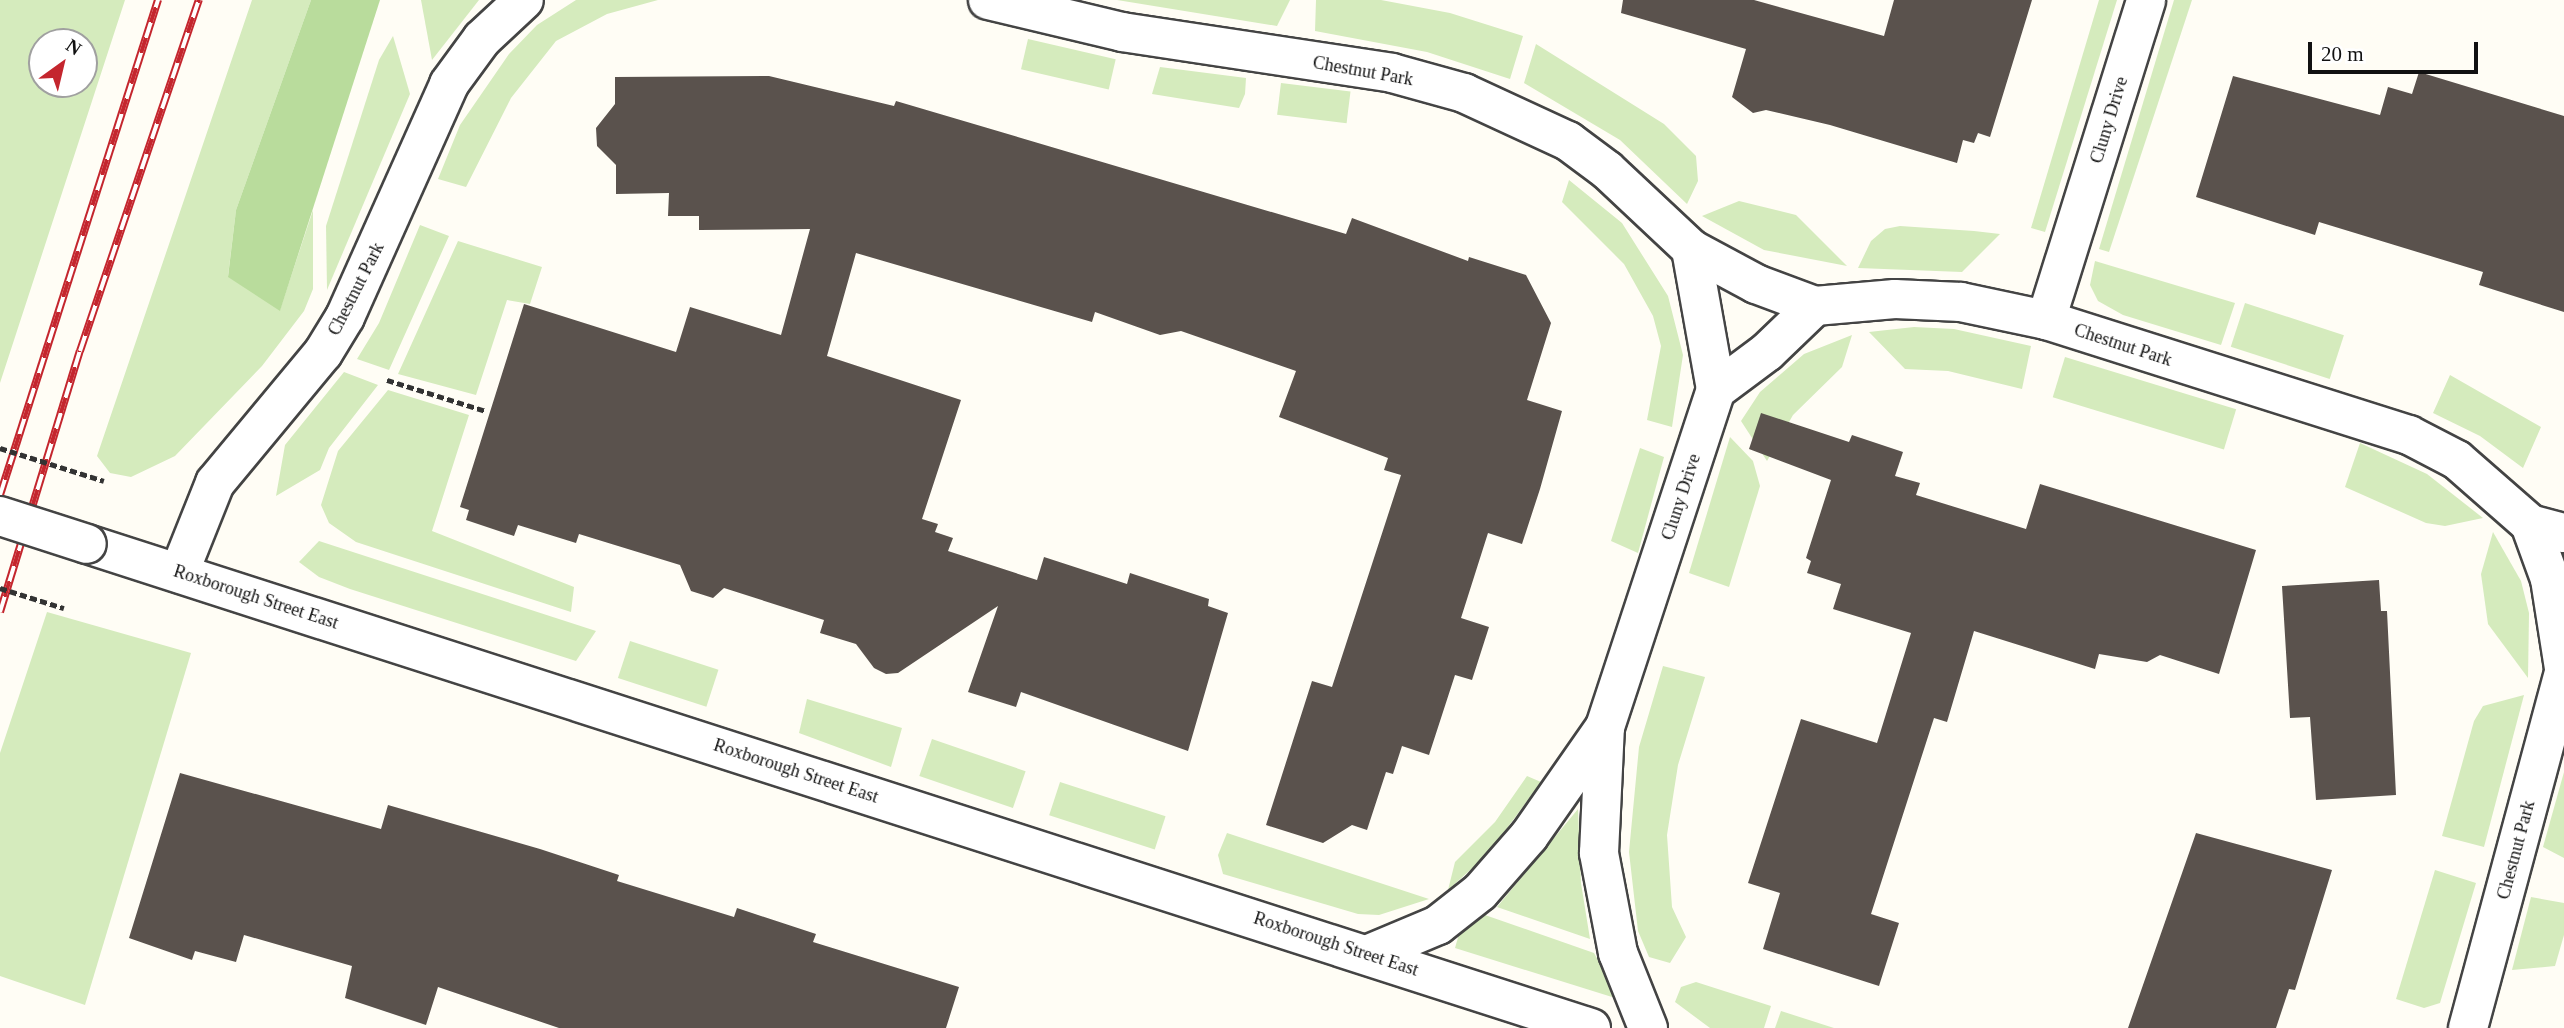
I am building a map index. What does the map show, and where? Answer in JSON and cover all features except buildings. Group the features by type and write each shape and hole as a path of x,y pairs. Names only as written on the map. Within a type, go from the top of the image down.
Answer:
{"street":[{"name":"Chestnut Park","path":"179,573 215,483 323,353 345,317 449,84 482,39 524,0"},
{"name":"Chestnut Park","path":"988,0 1122,32 1392,73 1464,93 1568,141 1607,170 1691,249 1756,284 1815,306 1895,299 1961,302 2046,320 2409,435 2457,460 2547,528 2550,579 2564,670 2468,1028"},
{"name":"Cluny Drive","path":"2046,320 2146,0"},
{"path":"1691,249 1716,390 1767,352 1815,306"},
{"name":"Cluny Drive","path":"1648,1028 1618,953 1599,853 1605,727 1716,390"},
{"name":"Roxborough Street East","path":"0,516 1369,954 1591,1028"},
{"name":"Cluny Drive","path":"1369,954 1438,925 1480,892 1529,836 1605,727"}],"path":[{"path":"387,380 486,411"},
{"path":"0,448 104,481"},
{"path":"0,588 64,608"}],"green space":[{"path":"0,0 125,0 98,83 98,28 28,28 28,98 93,98 0,383"},
{"path":"252,0 311,0 236,210 228,276 280,310 313,210 313,289 304,311 262,366 175,456 131,477 110,473 97,456"},
{"path":"311,0 380,0 280,311 228,277 236,210"},
{"path":"421,0 479,0 432,60"},
{"path":"576,0 658,0 607,14 556,41 511,98 466,187 438,179 460,125 509,54 537,25"},
{"path":"1117,0 1290,0 1277,26"},
{"path":"1316,0 1381,0 1450,13 1523,36 1510,79 1427,52 1315,31"},
{"path":"2099,0 2117,0 2045,232 2031,228"},
{"path":"2174,0 2192,0 2109,252 2099,249"},
{"path":"393,36 410,94 327,290 326,226 379,60"},
{"path":"1028,39 1116,59 1109,89 1021,69"},
{"path":"1536,44 1664,124 1696,156 1698,181 1687,204 1620,140 1524,83"},
{"path":"1160,67 1246,78 1245,94 1239,108 1152,94"},
{"path":"1281,83 1350,92 1347,123 1277,115"},
{"path":"1569,180 1622,223 1668,296 1683,355 1672,427 1647,420 1661,346 1653,316 1624,264 1562,202"},
{"path":"1739,201 1796,215 1847,266 1764,250 1702,216"},
{"path":"420,225 449,236 389,370 357,359 379,323"},
{"path":"1900,226 2000,234 1962,272 1858,268 1871,241 1885,229"},
{"path":"458,241 542,267 530,304 507,300 476,395 398,374"},
{"path":"2095,261 2235,303 2221,345 2123,315 2098,301 2090,285"},
{"path":"2245,303 2344,335 2330,379 2231,347"},
{"path":"1914,327 1954,329 2031,346 2022,389 1948,371 1905,369 1869,332"},
{"path":"1852,335 1842,367 1793,415 1767,461 1741,421 1760,392 1804,354"},
{"path":"2065,357 2236,409 2224,449 2053,397"},
{"path":"344,372 378,385 329,448 320,470 276,496 285,445"},
{"path":"2450,375 2541,427 2523,468 2480,436 2433,413"},
{"path":"388,390 469,415 432,531 574,587 571,612 356,542 329,523 321,505 338,451"},
{"path":"1730,437 1753,461 1760,486 1729,587 1689,573"},
{"path":"2360,443 2427,474 2483,518 2445,526 2426,523 2345,487"},
{"path":"1640,448 1664,457 1638,553 1611,541"},
{"path":"2493,532 2521,581 2529,613 2528,678 2488,624 2481,574"},
{"path":"319,541 596,631 576,661 350,589 319,577 299,562"},
{"path":"47,612 191,653 85,1005 0,976 0,753"},
{"path":"630,641 718,670 706,707 618,678"},
{"path":"1663,666 1705,677 1678,765 1667,835 1672,907 1686,937 1670,963 1649,957 1638,931 1629,852 1639,747"},
{"path":"2524,695 2484,847 2442,836 2474,721 2483,706"},
{"path":"807,699 902,728 891,767 799,733"},
{"path":"932,739 1026,771 1013,808 919,776"},
{"path":"2564,772 2564,858 2543,847"},
{"path":"1527,776 1541,782 1488,854 1448,890 1455,862 1495,822"},
{"path":"1060,782 1166,816 1155,850 1049,815"},
{"path":"1578,809 1581,883 1590,939 1497,907"},
{"path":"1227,833 1429,899 1379,915 1358,914 1223,874 1218,855"},
{"path":"2435,870 2476,883 2440,1003 2424,1008 2396,999"},
{"path":"2531,897 2564,903 2564,935 2555,966 2512,970"},
{"path":"1485,915 1594,953 1615,990 1612,997 1455,948 1459,934"},
{"path":"1696,982 1771,1006 1764,1028 1710,1028 1675,1002 1681,987"},
{"path":"1781,1011 1834,1028 1775,1028"}],"railway":[{"path":"0,495 158,0"},
{"path":"0,612 80,351 199,0"}]}
